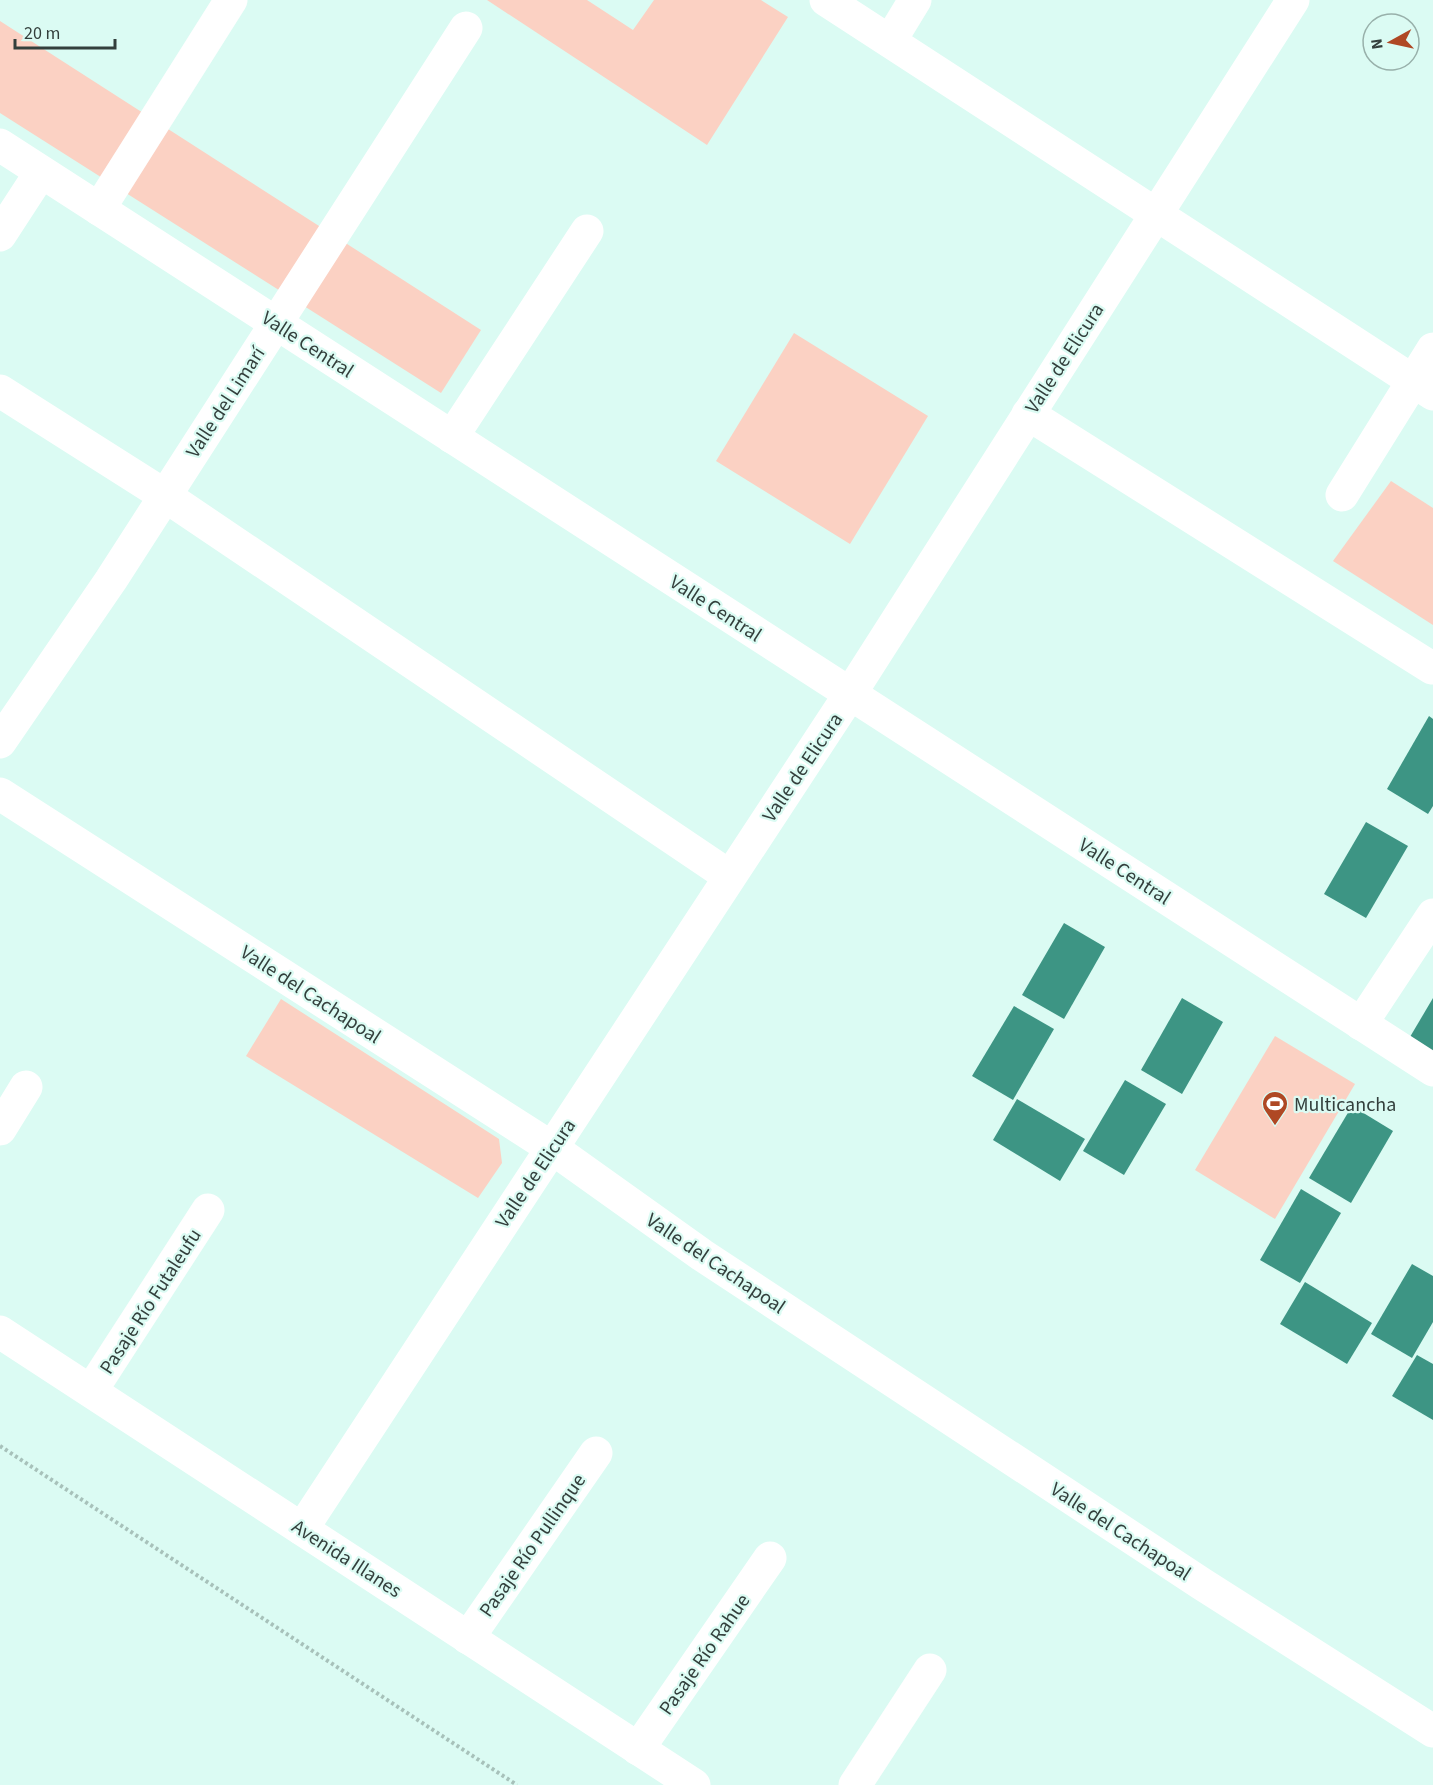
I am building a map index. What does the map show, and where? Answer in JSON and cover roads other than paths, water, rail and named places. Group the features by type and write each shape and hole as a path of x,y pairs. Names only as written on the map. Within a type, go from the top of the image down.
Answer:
{"street":[{"path":"99,209 231,0"},
{"path":"826,0 1423,387"},
{"path":"890,41 915,0"},
{"name":"Valle de Elicura","path":"302,1529 850,694 1293,0"},
{"name":"Valle del Limarí","path":"0,742 111,580 466,28"},
{"name":"Valle Central","path":"0,145 1433,1070"},
{"path":"0,235 41,172"},
{"path":"452,437 587,231"},
{"path":"1342,495 1423,387 1433,349"},
{"path":"0,391 164,495 729,876"},
{"path":"1028,414 1432,668"},
{"name":"Valle del Cachapoal","path":"0,794 552,1148 712,1262 1202,1584 1433,1731"},
{"path":"1361,1024 1433,915"},
{"path":"0,1129 26,1087"},
{"name":"Pasaje Río Futaleufu","path":"91,1391 208,1210"},
{"name":"Avenida Illanes","path":"0,1332 694,1785"},
{"name":"Pasaje Río Pullinque","path":"468,1638 596,1453"},
{"name":"Pasaje Río Rahue","path":"638,1749 770,1558"},
{"path":"855,1785 930,1670"}],"place":[{"name":"Multicancha","path":"1275,1127"}]}
